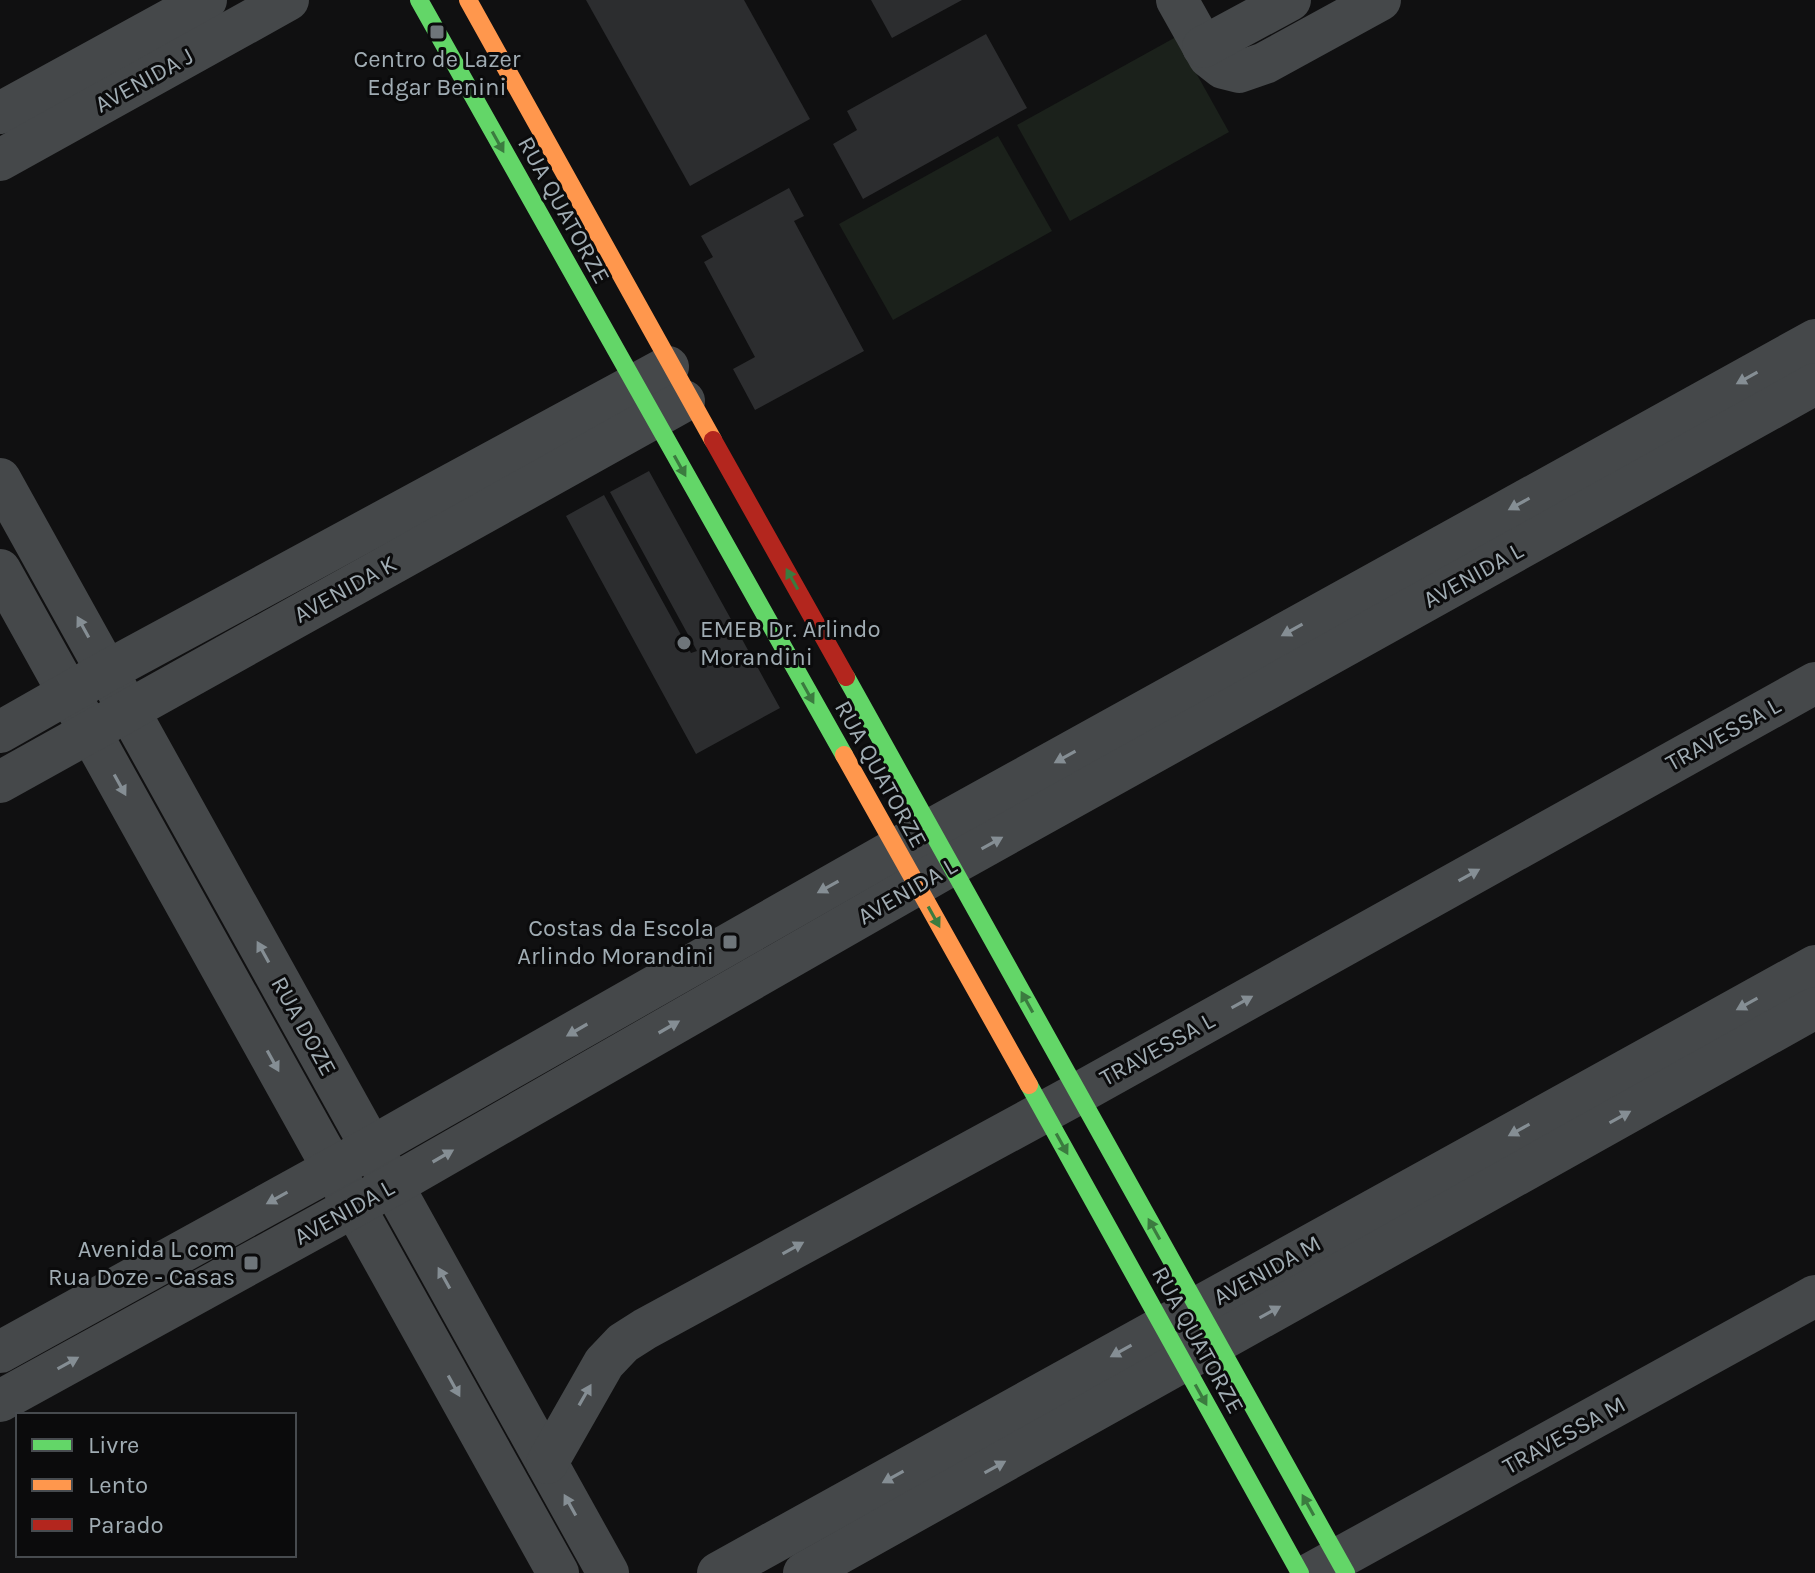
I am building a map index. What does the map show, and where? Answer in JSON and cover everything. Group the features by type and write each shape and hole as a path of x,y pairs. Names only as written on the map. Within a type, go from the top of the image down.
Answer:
{"street":[{"name":"AVENIDA J","path":"0,113 206,0"},
{"name":"AVENIDA J","path":"0,160 288,0"},
{"name":"RUA QUATORZE","path":"419,0 644,401 924,858 1324,1570"},
{"name":"RUA QUATORZE","path":"468,0 681,381 924,858 1324,1570"},
{"path":"1177,0 1209,57 1223,68 1252,68 1380,0"},
{"path":"1203,47 1236,13 1290,0"},
{"path":"1236,13 1252,68"},
{"name":"AVENIDA L","path":"0,1352 332,1167 924,858 1394,596 1815,340"},
{"name":"AVENIDA K","path":"0,732 107,671 681,381"},
{"name":"AVENIDA L","path":"1394,596 1815,384"},
{"name":"AVENIDA K","path":"0,782 128,710 644,401"},
{"name":"RUA DOZE","path":"0,479 608,1573"},
{"name":"RUA DOZE","path":"0,570 558,1573"},
{"name":"TRAVESSA L","path":"547,1463 604,1363 623,1343 645,1329 1815,683"},
{"name":"AVENIDA L","path":"0,1401 393,1185 924,858"},
{"name":"AVENIDA M","path":"804,1573 1190,1335 1815,966"},
{"name":"AVENIDA M","path":"718,1573 1190,1335 1815,1008"},
{"name":"TRAVESSA M","path":"1324,1570 1815,1296"}],"shaded area":[{"path":"1176,37 1229,132 1070,221 1017,125"},
{"path":"998,136 1052,231 893,320 839,224"}],"building":[{"path":"586,0 744,0 810,119 690,186"},
{"path":"871,0 962,0 892,38"},
{"path":"986,34 1027,108 863,199 833,144 857,130 847,111"},
{"path":"789,188 804,216 794,221 864,351 755,410 733,369 755,357 704,262 713,257 701,236"},
{"path":"649,471 780,708 696,754 566,516 604,495 691,653 697,651 610,492"}],"traffic: fast":[{"path":"419,0 844,755"},
{"path":"846,677 1346,1573"},
{"path":"1029,1085 1300,1573"}],"traffic: slow":[{"path":"468,0 713,440"},
{"path":"844,755 1029,1085"}],"traffic: jam":[{"path":"713,440 846,677"}],"place":[{"name":"Centro de Lazer Edgar Benini","path":"437,32"},
{"name":"EMEB Dr. Arlindo Morandini","path":"684,643"},
{"name":"Costas da Escola Arlindo Morandini","path":"730,942"},
{"name":"Avenida L com Rua Doze - Casas","path":"251,1263"}]}
